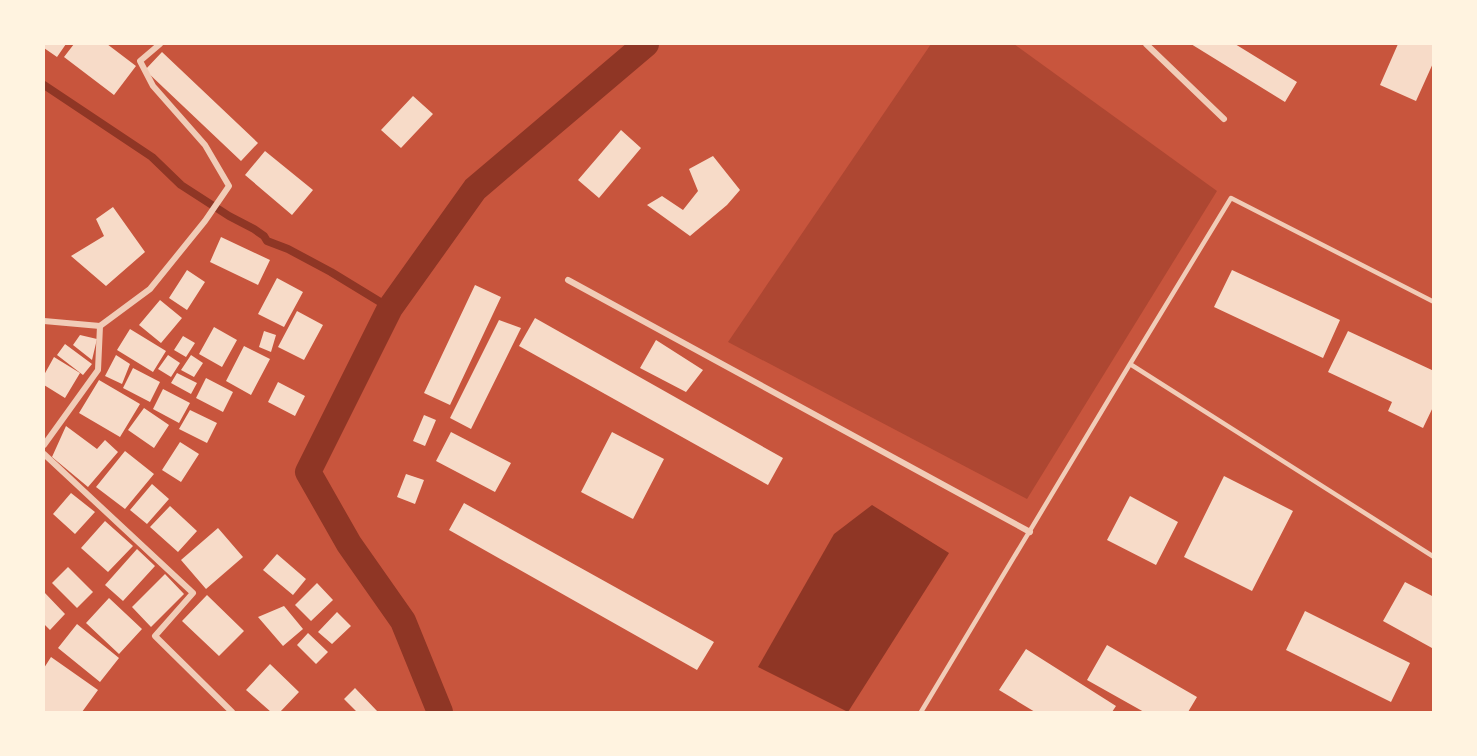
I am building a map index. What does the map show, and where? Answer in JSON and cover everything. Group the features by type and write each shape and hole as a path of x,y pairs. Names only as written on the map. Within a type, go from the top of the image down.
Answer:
{"street":[{"path":"44,321 100,326 150,289 208,217 229,186 205,145 153,86 140,61 160,44"},
{"path":"1146,44 1224,118"},
{"path":"568,280 1029,532"},
{"path":"44,445 98,370 100,326"},
{"path":"44,454 193,593 156,636 232,712"}],"lane":[{"path":"921,712 1231,198 1434,302"},
{"path":"1130,364 1434,557"}],"shaded area":[{"path":"931,44 1014,44 1217,191 1027,499 728,342"},
{"path":"872,505 949,553 848,712 758,667 834,534"}],"building":[{"path":"44,44 66,44 57,57 44,48"},
{"path":"74,44 107,44 136,66 114,95 64,57"},
{"path":"1191,44 1235,44 1297,82 1285,102"},
{"path":"1398,44 1434,44 1434,61 1416,101 1380,85"},
{"path":"162,52 258,143 241,161 145,70"},
{"path":"413,96 433,114 401,148 381,130"},
{"path":"621,130 641,148 599,198 578,180"},
{"path":"265,151 313,190 292,215 245,175"},
{"path":"713,156 740,190 727,205 690,236 647,205 662,196 683,210 698,191 689,169"},
{"path":"113,207 145,252 106,286 71,256 104,236 96,219"},
{"path":"221,237 270,260 258,285 210,262"},
{"path":"187,270 205,282 187,310 169,298"},
{"path":"1232,270 1340,320 1323,358 1214,307"},
{"path":"277,278 303,292 284,327 258,314"},
{"path":"475,285 501,297 450,405 424,393"},
{"path":"160,300 182,318 161,343 139,325"},
{"path":"297,311 323,325 304,360 278,347"},
{"path":"535,318 783,458 768,485 519,346"},
{"path":"499,320 521,328 471,429 450,418"},
{"path":"214,327 237,340 222,367 199,354"},
{"path":"130,329 166,351 153,372 117,350"},
{"path":"264,331 276,335 271,352 259,347"},
{"path":"1348,331 1434,371 1434,405 1423,428 1388,411 1392,402 1328,372"},
{"path":"80,335 97,339 92,360 73,345"},
{"path":"183,336 195,343 186,357 174,350"},
{"path":"656,340 703,370 686,392 640,368"},
{"path":"65,344 92,364 83,375 57,355"},
{"path":"244,346 270,359 251,395 226,381"},
{"path":"116,355 130,364 122,384 105,376"},
{"path":"168,355 180,363 171,377 158,369"},
{"path":"191,355 203,363 194,377 181,370"},
{"path":"54,357 80,373 65,398 44,385 44,375"},
{"path":"133,368 160,382 150,402 123,388"},
{"path":"177,373 197,383 191,394 171,383"},
{"path":"206,378 233,392 223,412 196,398"},
{"path":"99,380 140,404 120,437 79,413"},
{"path":"278,382 305,396 295,416 268,402"},
{"path":"163,389 190,403 179,423 153,409"},
{"path":"144,408 169,425 154,448 128,430"},
{"path":"190,410 217,423 207,443 179,429"},
{"path":"424,415 436,420 425,446 413,441"},
{"path":"66,426 97,449 105,440 118,452 88,487 52,457"},
{"path":"451,432 511,463 495,492 436,461"},
{"path":"612,432 664,459 633,519 581,492"},
{"path":"180,442 199,454 181,482 162,470"},
{"path":"125,451 154,474 125,509 96,487"},
{"path":"406,474 424,480 415,504 397,497"},
{"path":"1224,476 1293,511 1252,591 1184,557"},
{"path":"152,484 169,499 147,524 130,510"},
{"path":"71,493 95,512 75,534 53,514"},
{"path":"1130,496 1178,522 1156,565 1107,540"},
{"path":"464,503 714,642 697,670 449,530"},
{"path":"170,506 197,531 178,552 150,527"},
{"path":"105,521 133,546 108,572 81,548"},
{"path":"218,528 243,557 206,589 181,560"},
{"path":"137,549 155,566 123,601 105,585"},
{"path":"277,554 306,579 293,595 263,570"},
{"path":"68,567 93,592 77,608 52,583"},
{"path":"165,574 184,594 151,627 132,607"},
{"path":"1405,582 1434,597 1434,645 1432,648 1383,621"},
{"path":"317,583 333,600 311,621 295,605"},
{"path":"44,592 65,614 50,630 44,624"},
{"path":"207,595 244,631 219,656 182,621"},
{"path":"109,598 142,629 119,654 86,623"},
{"path":"284,606 303,629 283,646 258,617"},
{"path":"1305,611 1410,663 1391,702 1286,650"},
{"path":"337,612 351,626 332,644 318,632"},
{"path":"77,624 119,658 100,682 58,648"},
{"path":"308,633 328,652 316,664 297,645"},
{"path":"1107,645 1197,697 1188,712 1144,712 1087,680"},
{"path":"1026,649 1116,706 1112,712 1035,712 999,690"},
{"path":"51,657 98,690 82,712 44,712 44,668"},
{"path":"270,664 299,692 280,712 271,712 246,690"},
{"path":"355,688 378,712 357,712 344,699"}],"waterway":[{"path":"440,712 403,621 349,544 308,472 390,308 475,189 646,44"},
{"path":"44,85 152,157 181,185 254,229 267,241 288,249 331,272 390,308"}]}
